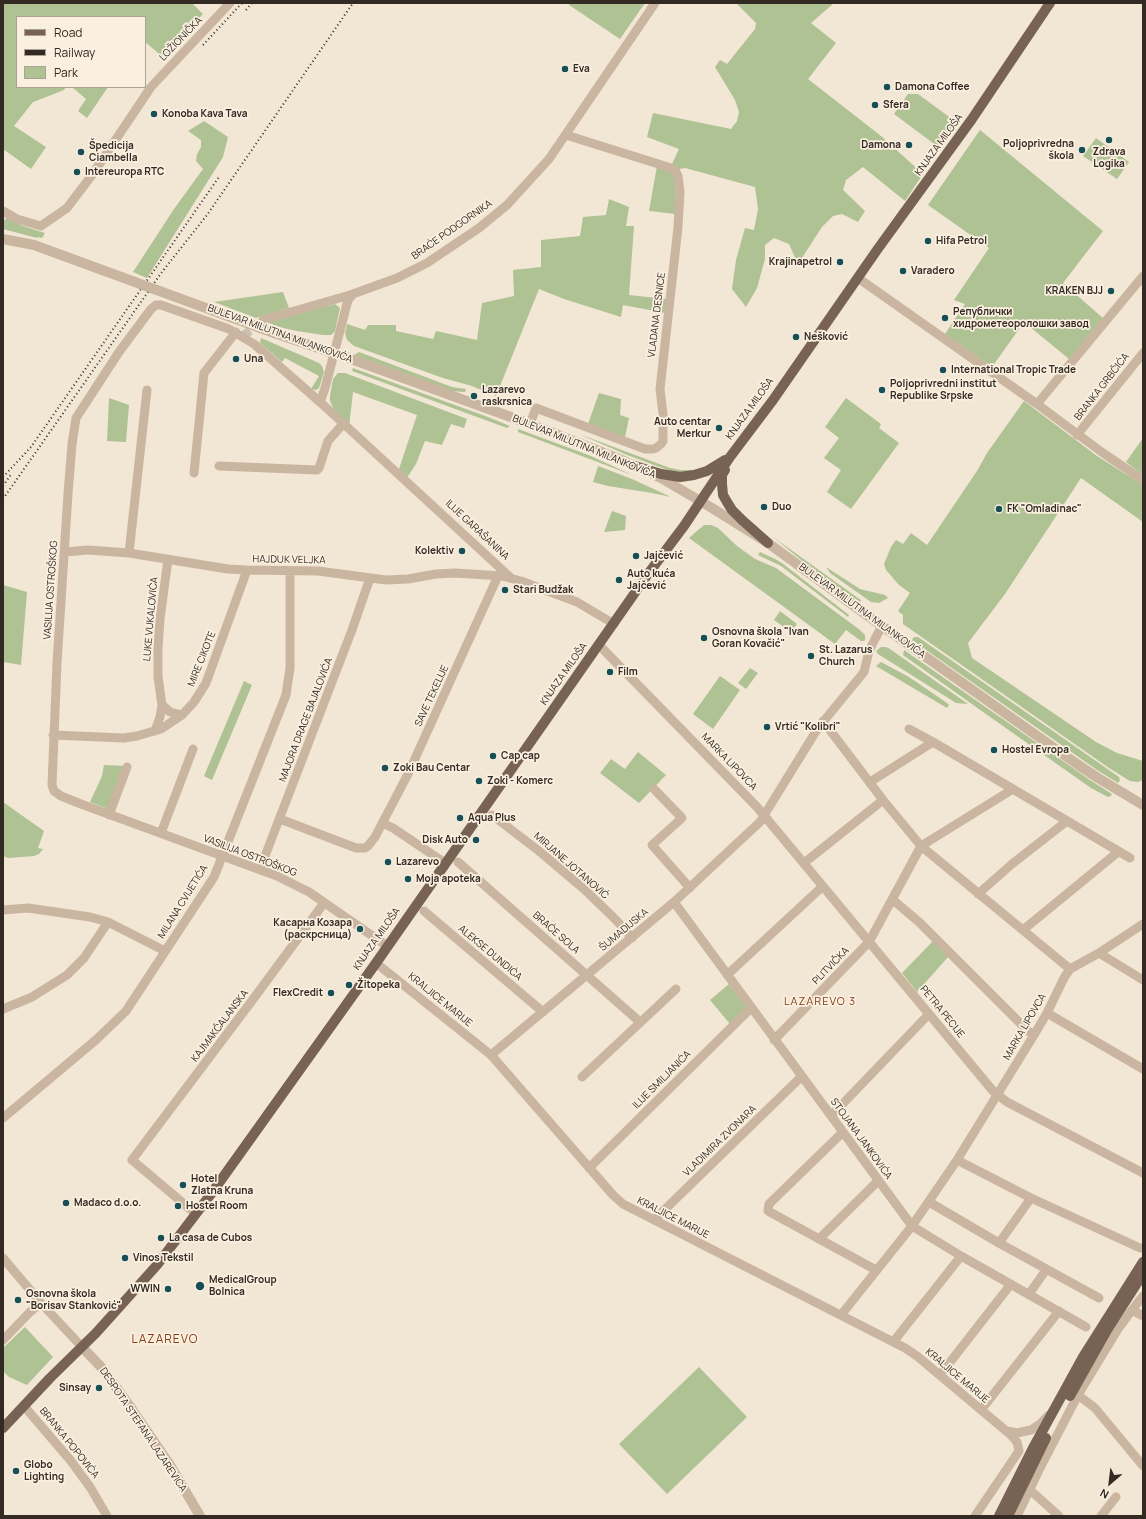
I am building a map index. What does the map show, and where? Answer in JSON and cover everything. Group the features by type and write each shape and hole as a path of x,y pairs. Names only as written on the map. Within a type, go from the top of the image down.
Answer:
{"main road":[{"name":"KNJAZA MILOŠA","path":"82,1346 157,1265 216,1188 376,963 648,574 684,526 730,457 773,400 972,119 1050,3"},
{"path":"635,466 672,476 688,476 708,471 730,457"},
{"path":"730,457 722,476 723,495 732,510 768,543"},
{"path":"1000,1516 1007,1499 1053,1411 1100,1329 1143,1262"},
{"path":"1008,1516 1030,1470 1070,1394 1107,1330 1143,1274"},
{"name":"BRANKA POPOVIĆA","path":"3,1428 82,1346"}],"street":[{"name":"LOŽIONIČKA","path":"3,212 17,219 41,226 67,208 92,175 151,87 230,3"},
{"name":"BRAĆE PODGORNIKA","path":"263,320 353,294 397,278 427,263 479,228 507,206 549,159 620,52 655,3"},
{"name":"VLADANA DESNICE","path":"530,424 536,408 645,449 656,448 662,441 663,414 660,388 678,227 680,192 678,176 675,170 668,167 566,135"},
{"name":"BULEVAR MILUTINA MILANKOVIĆA","path":"3,239 34,245 274,333 530,424 661,478 768,543 1074,762 1143,805"},
{"path":"1037,404 1143,276"},
{"name":"BRANKA GRBČIĆA","path":"858,278 1037,404 1077,435 1143,480"},
{"path":"320,402 348,300 353,294"},
{"name":"ILIJE GARAŠANINA","path":"161,305 229,329 254,344 320,402 511,578 577,602 614,624"},
{"name":"VASILIJA OSTROŠKOG","path":"161,305 154,307 133,333 76,418 72,444 68,494 66,552 53,736 52,785 54,791 61,796 109,815 161,833 222,857 260,869 293,883 387,946"},
{"path":"194,473 204,373 236,332"},
{"name":"BRANKA GRBČIĆA","path":"1077,435 1143,353"},
{"path":"129,553 147,390"},
{"path":"219,466 317,470 328,441 343,424"},
{"name":"HAJDUK VELJKA","path":"66,552 88,550 129,553 228,569 322,571 370,578 398,580 436,574 498,576 511,578"},
{"name":"LUKE VUKALOVIĆA","path":"155,731 162,705 158,677 158,648 160,619 168,559"},
{"name":"MIRE CIKOTE","path":"53,736 124,738 137,736 155,731 171,723 182,715 194,702 206,683 247,570"},
{"name":"MILANA CVIJETIĆA","path":"3,1118 113,1026 130,1006 209,886 222,857 286,695 291,631 290,571"},
{"name":"SAVE TEKELIJE","path":"280,819 361,849 368,846 375,837 408,774 498,576"},
{"name":"MAJORA DRAGE BAJALOVIĆA","path":"260,869 352,630 370,578"},
{"path":"764,816 823,721 864,672 869,651 882,626"},
{"name":"MARKA LIPOVCA","path":"599,645 764,816"},
{"path":"162,705 170,712 182,715"},
{"path":"823,721 883,800 921,846 1070,969 1099,953 1143,924"},
{"path":"909,729 1130,858"},
{"path":"870,782 933,742"},
{"path":"161,833 194,749"},
{"path":"109,815 127,767"},
{"path":"654,789 682,818 652,844 690,888"},
{"path":"921,846 1013,789"},
{"path":"804,863 883,800"},
{"name":"MIRJANE JOTANOVIĆ","path":"492,814 584,890 616,920 632,938"},
{"name":"PETRA PECIJE","path":"764,816 988,1086 998,1096 1143,1173"},
{"name":"ŠUMADIJSKA","path":"491,1055 690,888 760,822 764,816"},
{"path":"978,894 1012,864 1067,821"},
{"path":"382,824 393,828 445,863"},
{"name":"PLITVIČKA","path":"774,1040 869,942 921,846"},
{"path":"1023,930 1118,852"},
{"name":"BRAĆE SOLA","path":"458,862 640,1022"},
{"path":"727,975 823,886"},
{"path":"893,900 919,922 1028,1031 1034,1035"},
{"name":"STOJANA JANKOVIĆA","path":"674,902 878,1182 912,1226 961,1256 1086,1327"},
{"name":"KAJMAKČALANSKA","path":"196,1214 132,1160 324,903"},
{"path":"3,910 28,908 90,917 108,922 165,951"},
{"name":"ALEKSE DUNDIĆA","path":"424,911 543,1012"},
{"path":"3,1009 32,996 67,975 84,958 108,922"},
{"path":"1099,953 1143,980"},
{"name":"KRALJICE MARIJE","path":"376,963 491,1055 613,1196 623,1204 912,1352 1007,1431 1017,1442 1019,1452 975,1516"},
{"name":"MARKA LIPOVCA","path":"841,1315 912,1226 957,1160 998,1096 1047,1013 1070,969"},
{"path":"582,1077 676,989"},
{"name":"ILIJE SMILJANIĆA","path":"589,1168 751,1008"},
{"path":"1047,1013 1143,1069"},
{"path":"831,1116 929,1014"},
{"name":"VLADIMIRA ZVONARA","path":"654,1220 801,1077"},
{"path":"843,1132 768,1207 768,1211 876,1270"},
{"path":"957,1160 1031,1198 1140,1248"},
{"path":"819,1239 878,1182"},
{"path":"999,1243 1031,1198"},
{"path":"929,1202 1046,1270 1099,1298"},
{"path":"894,1342 961,1256"},
{"path":"3,1258 41,1303 82,1346"},
{"path":"1029,1294 1046,1270"},
{"path":"940,1375 1011,1284"},
{"path":"1017,1516 1029,1489 1078,1396 1111,1341 1143,1296"},
{"path":"3,1340 30,1312 41,1303"},
{"path":"1132,1310 1143,1316"},
{"path":"981,1410 1059,1311"},
{"name":"DESPOTA STEFANA LAZAREVIĆA","path":"82,1346 102,1368 131,1408 170,1465 200,1516"},
{"path":"1078,1396 1095,1408 1143,1466"},
{"name":"BRANKA POPOVIĆA","path":"24,1406 71,1461 90,1487 107,1516"},
{"path":"1007,1431 1017,1433 1031,1430 1040,1424 1053,1411"},
{"path":"1029,1489 1059,1516"},
{"path":"1101,1516 1116,1497"}],"green space":[{"path":"3,3 192,3 203,14 163,57 146,43 146,16 16,16 16,88 65,88 64,90 33,102 14,126 46,147 31,169 3,149"},
{"path":"570,3 645,3 620,39 569,5"},
{"path":"736,3 834,3 811,23 836,43 808,79 881,136 923,174 905,201 863,167 846,180 843,190 865,211 858,222 842,214 833,216 822,227 798,264 789,244 774,238 765,245 765,259 757,288 746,307 732,289 736,260 745,228 754,230 758,209 755,187 685,168 679,169 671,166 679,149 647,137 653,113 731,129 737,121 739,112 735,100 715,67 720,60 727,64 755,29 756,23"},
{"path":"73,88 107,88 87,118 78,111 86,99"},
{"path":"908,94 918,94 954,122 941,149 894,114"},
{"path":"204,121 228,137 223,157 147,278 133,272 174,209 203,169 196,161 197,154 201,147 201,140 188,131"},
{"path":"980,130 1103,231 1063,283 1104,319 1069,359 1024,322 992,367 945,334 965,304 954,300 989,248 928,205"},
{"path":"1096,138 1129,162 1117,179 1083,156"},
{"path":"657,166 674,174 676,214 649,211"},
{"path":"609,199 629,207 626,226 634,226 629,295 666,299 665,313 623,305 621,317 564,299 539,289 496,396 472,386 443,378 354,346 347,340 345,333 347,324 365,330 368,325 396,325 396,331 433,339 436,331 477,340 482,303 514,296 513,270 541,267 541,240 580,236 583,217 606,215"},
{"path":"6,218 23,226 45,233 42,238 37,238 3,229 3,219 5,220"},
{"path":"283,292 289,308 256,318 214,302"},
{"path":"335,304 340,308 335,331 331,335 297,331 266,322"},
{"path":"261,338 319,363 324,372 319,388 316,390 311,389 319,376 285,358 282,362 260,343"},
{"path":"359,352 452,387 466,389 465,392 451,391 354,355"},
{"path":"353,368 510,426 507,428 352,371"},
{"path":"338,373 345,373 467,419 464,428 451,424 442,445 425,441 416,464 406,479 398,472 417,415 353,392 349,427 334,410 330,401 333,379"},
{"path":"599,393 621,399 620,415 629,418 625,437 588,424"},
{"path":"109,398 129,405 126,442 107,441"},
{"path":"846,398 881,424 879,428 899,443 851,509 827,492 841,470 824,458 839,438 825,427"},
{"path":"1024,401 1097,456 1143,485 1143,522 1081,478 1005,594 968,643 972,658 1096,742 1117,753 1143,761 1143,780 1138,782 1130,781 1109,768 903,624 903,615 898,611 910,593 899,585 886,570 884,564 891,547 896,540 903,544 911,533 927,545 977,471 987,453"},
{"path":"518,429 591,456 632,475 518,432"},
{"path":"579,434 670,468 691,470 693,473 673,472 627,455"},
{"path":"1143,438 1143,475 1126,462"},
{"path":"598,466 632,479 671,497 593,482"},
{"path":"612,511 626,516 625,530 604,532"},
{"path":"704,525 711,525 718,528 737,546 755,559 776,568 860,630 865,635 865,640 861,641 846,630 835,644 689,538"},
{"path":"773,537 861,600 860,603 859,604 827,581"},
{"path":"760,552 782,563 849,615 848,617 781,566 758,555"},
{"path":"826,567 860,589 885,595 888,598 879,603 871,602 830,573"},
{"path":"3,585 27,592 21,665 3,662"},
{"path":"780,611 797,624 791,632 774,620"},
{"path":"914,637 918,637 1119,777 1120,780 1118,783 1097,770 912,640"},
{"path":"881,647 890,649 968,704 956,703 878,654 876,651"},
{"path":"904,650 1112,794 1111,796 1108,797 1091,788 976,707 903,655"},
{"path":"881,662 909,677 949,705 947,708 876,666"},
{"path":"750,668 758,673 746,689 738,683"},
{"path":"720,676 740,690 713,729 693,714"},
{"path":"244,681 252,685 212,780 204,776"},
{"path":"638,752 666,775 639,803 600,773 611,759 625,769"},
{"path":"104,765 126,766 111,810 90,802 102,776"},
{"path":"3,802 44,831 38,848 43,849 39,854 34,856 8,858 3,856"},
{"path":"933,941 948,957 917,992 902,973"},
{"path":"729,984 746,1007 730,1024 710,1000"},
{"path":"25,1327 53,1357 27,1385 9,1377 3,1371 3,1348"},
{"path":"699,1367 747,1417 667,1494 619,1444"}],"tunnel":[{"path":"243,336 260,323"}],"railway":[{"path":"203,45 242,3"},
{"path":"246,10 252,3"},
{"path":"3,499 162,272 207,215 353,3"},
{"path":"3,477 31,447 219,177"},
{"path":"3,486 12,473"}],"place":[{"name":"Eva","path":"565,69"},
{"name":"Damona Coffee","path":"887,87"},
{"name":"Sfera","path":"875,105"},
{"name":"Konoba Kava Tava","path":"154,114"},
{"name":"Zdrava Logika","path":"1109,140"},
{"name":"Damona","path":"909,145"},
{"name":"Poljoprivredna škola","path":"1082,150"},
{"name":"Špedicija Ciambella","path":"81,152"},
{"name":"Intereuropa RTC","path":"77,172"},
{"name":"Hifa Petrol","path":"928,241"},
{"name":"Krajinapetrol","path":"840,262"},
{"name":"Varadero","path":"903,271"},
{"name":"KRAKEN BJJ","path":"1111,291"},
{"name":"Републички хидрометеоролошки завод","path":"945,318"},
{"name":"Nešković","path":"796,337"},
{"name":"Una","path":"236,359"},
{"name":"International Tropic Trade","path":"943,370"},
{"name":"Poljoprivredni institut Republike Srpske","path":"882,390"},
{"name":"Lazarevo raskrsnica","path":"474,396"},
{"name":"Auto centar Merkur","path":"719,428"},
{"name":"Duo","path":"764,507"},
{"name":"FK \"Omladinac\"","path":"999,509"},
{"name":"Kolektiv","path":"462,551"},
{"name":"Jajčević","path":"636,556"},
{"name":"Auto kuća Jajčević","path":"619,580"},
{"name":"Stari Budžak","path":"505,590"},
{"name":"Osnovna škola \"Ivan Goran Kovačić\"","path":"704,638"},
{"name":"St. Lazarus Church","path":"811,656"},
{"name":"Film","path":"610,672"},
{"name":"Vrtić \"Kolibri\"","path":"767,727"},
{"name":"Hostel Evropa","path":"994,750"},
{"name":"Cap cap","path":"493,756"},
{"name":"Zoki Bau Centar","path":"385,768"},
{"name":"Zoki - Komerc","path":"479,781"},
{"name":"Aqua Plus","path":"460,818"},
{"name":"Disk Auto","path":"476,840"},
{"name":"Lazarevo","path":"388,862"},
{"name":"Moja apoteka","path":"408,879"},
{"name":"Касарна Козара (раскрсница)","path":"360,929"},
{"name":"Žitopeka","path":"349,985"},
{"name":"FlexCredit","path":"331,993"},
{"name":"Hotel Zlatna Kruna","path":"183,1185"},
{"name":"Madaco d.o.o.","path":"66,1203"},
{"name":"Hostel Room","path":"178,1206"},
{"name":"La casa de Cubos","path":"161,1238"},
{"name":"Vinos Tekstil","path":"125,1258"},
{"name":"MedicalGroup Bolnica","path":"200,1286"},
{"name":"WWIN","path":"168,1289"},
{"name":"Osnovna škola \"Borisav Stanković\"","path":"18,1300"},
{"name":"Sinsay","path":"99,1388"},
{"name":"Globo Lighting","path":"16,1471"}],"district":[{"name":"LAZAREVO 3","path":"820,1002"},
{"name":"LAZAREVO","path":"165,1340"}]}
